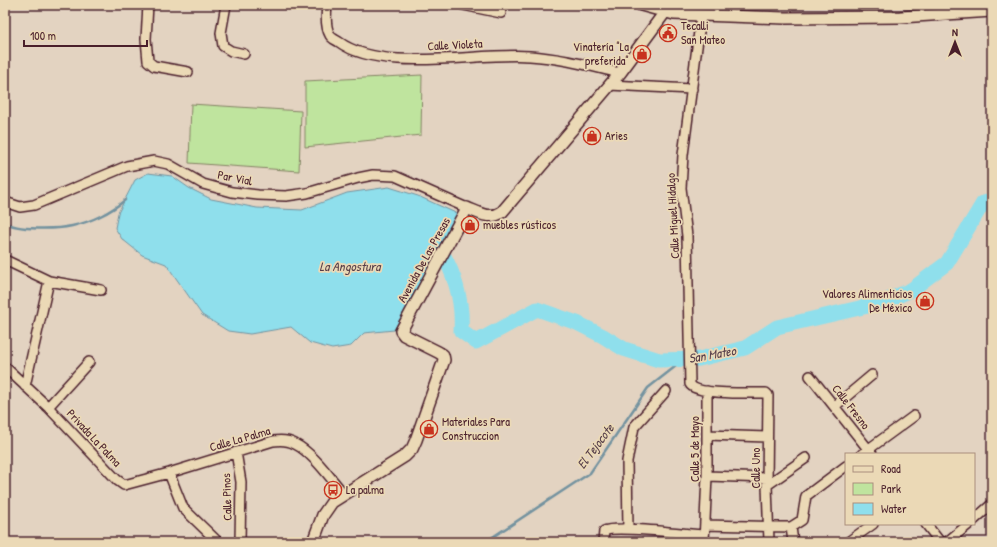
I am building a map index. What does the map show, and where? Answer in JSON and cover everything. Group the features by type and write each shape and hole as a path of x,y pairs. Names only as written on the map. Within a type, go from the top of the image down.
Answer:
{"main road":[{"path":"640,5 665,12 701,16 784,18 900,17 992,11"},
{"path":"467,208 489,216 502,212 620,73 665,12"},
{"name":"Avenida De Las Presas","path":"313,542 327,508 344,494 405,456 416,440 444,360 443,355 404,335 401,331 402,326 467,208"}],"street":[{"path":"148,5 146,39 148,61 154,66 188,72"},
{"path":"226,5 221,33 223,46 231,51 244,54"},
{"name":"Calle Violeta","path":"325,5 326,22 330,36 344,46 370,55 407,60 471,56 530,56 569,61 620,73"},
{"path":"463,5 501,13"},
{"name":"Calle Miguel Hidalgo","path":"701,16 683,155 681,188 687,236 688,369 690,386 694,389 707,391"},
{"path":"609,85 692,89"},
{"name":"Par Vial","path":"5,202 20,207 34,205 127,166 154,161 168,164 203,184 232,192 258,195 286,196 307,193 373,175 395,176 467,208"},
{"path":"5,260 49,281 101,290"},
{"path":"25,386 49,281"},
{"path":"48,406 89,362"},
{"name":"Privada La Palma","path":"5,367 48,406 117,480 124,485"},
{"path":"835,406 872,375"},
{"name":"Calle Fresno","path":"810,376 835,406 867,452"},
{"path":"628,529 627,461 634,427 666,391"},
{"name":"Calle Uno","path":"707,391 766,393 768,395 767,437 769,542"},
{"name":"Calle 5 de Mayo","path":"704,538 707,476 707,391"},
{"path":"867,452 914,416"},
{"path":"707,435 767,437"},
{"name":"Calle La Palma","path":"124,485 169,473 273,441 284,440 295,444 312,458 344,494"},
{"name":"Calle Pinos","path":"236,452 241,482 240,542"},
{"path":"707,476 768,482 806,458"},
{"path":"705,525 791,527 802,520 806,496 845,467"},
{"name":"Calle Pinos","path":"169,473 183,508 218,542"},
{"path":"975,519 992,504"},
{"path":"848,542 871,525"},
{"path":"927,525 940,542"},
{"path":"947,542 968,525"},
{"path":"791,527 793,542"},
{"path":"603,542 604,531 628,529 667,537 704,538"}],"green space":[{"path":"422,75 421,135 305,147 305,81"},
{"path":"191,104 301,111 299,171 189,163"}],"water":[{"name":"La Angostura","path":"148,173 172,176 189,188 211,199 257,208 302,210 347,193 389,187 418,196 458,214 394,330 364,333 351,346 332,349 310,343 291,327 250,334 228,331 202,315 166,264 142,255 122,239 115,228 118,213 135,180"}],"waterway":[{"name":"San Mateo","path":"5,222 10,225 27,228 57,228 72,226 100,216 125,200"},
{"name":"San Mateo","path":"440,249 450,268 457,288 461,309 461,331 476,342 537,309 577,323 603,336 624,349 659,360 699,359 745,348 777,327 881,303 911,290 947,263 983,203 992,201"},
{"name":"El Tejocote","path":"485,542 590,473 648,388 685,359"}],"place":[{"name":"Tecalli San Mateo","path":"668,33"},
{"name":"Vinatería \"La preferida\"","path":"642,54"},
{"name":"Aries","path":"592,136"},
{"name":"muebles rústicos","path":"470,225"},
{"name":"Valores Alimenticios De México","path":"925,301"},
{"name":"Materiales Para Construccion","path":"429,429"},
{"name":"La palma","path":"333,490"}]}
